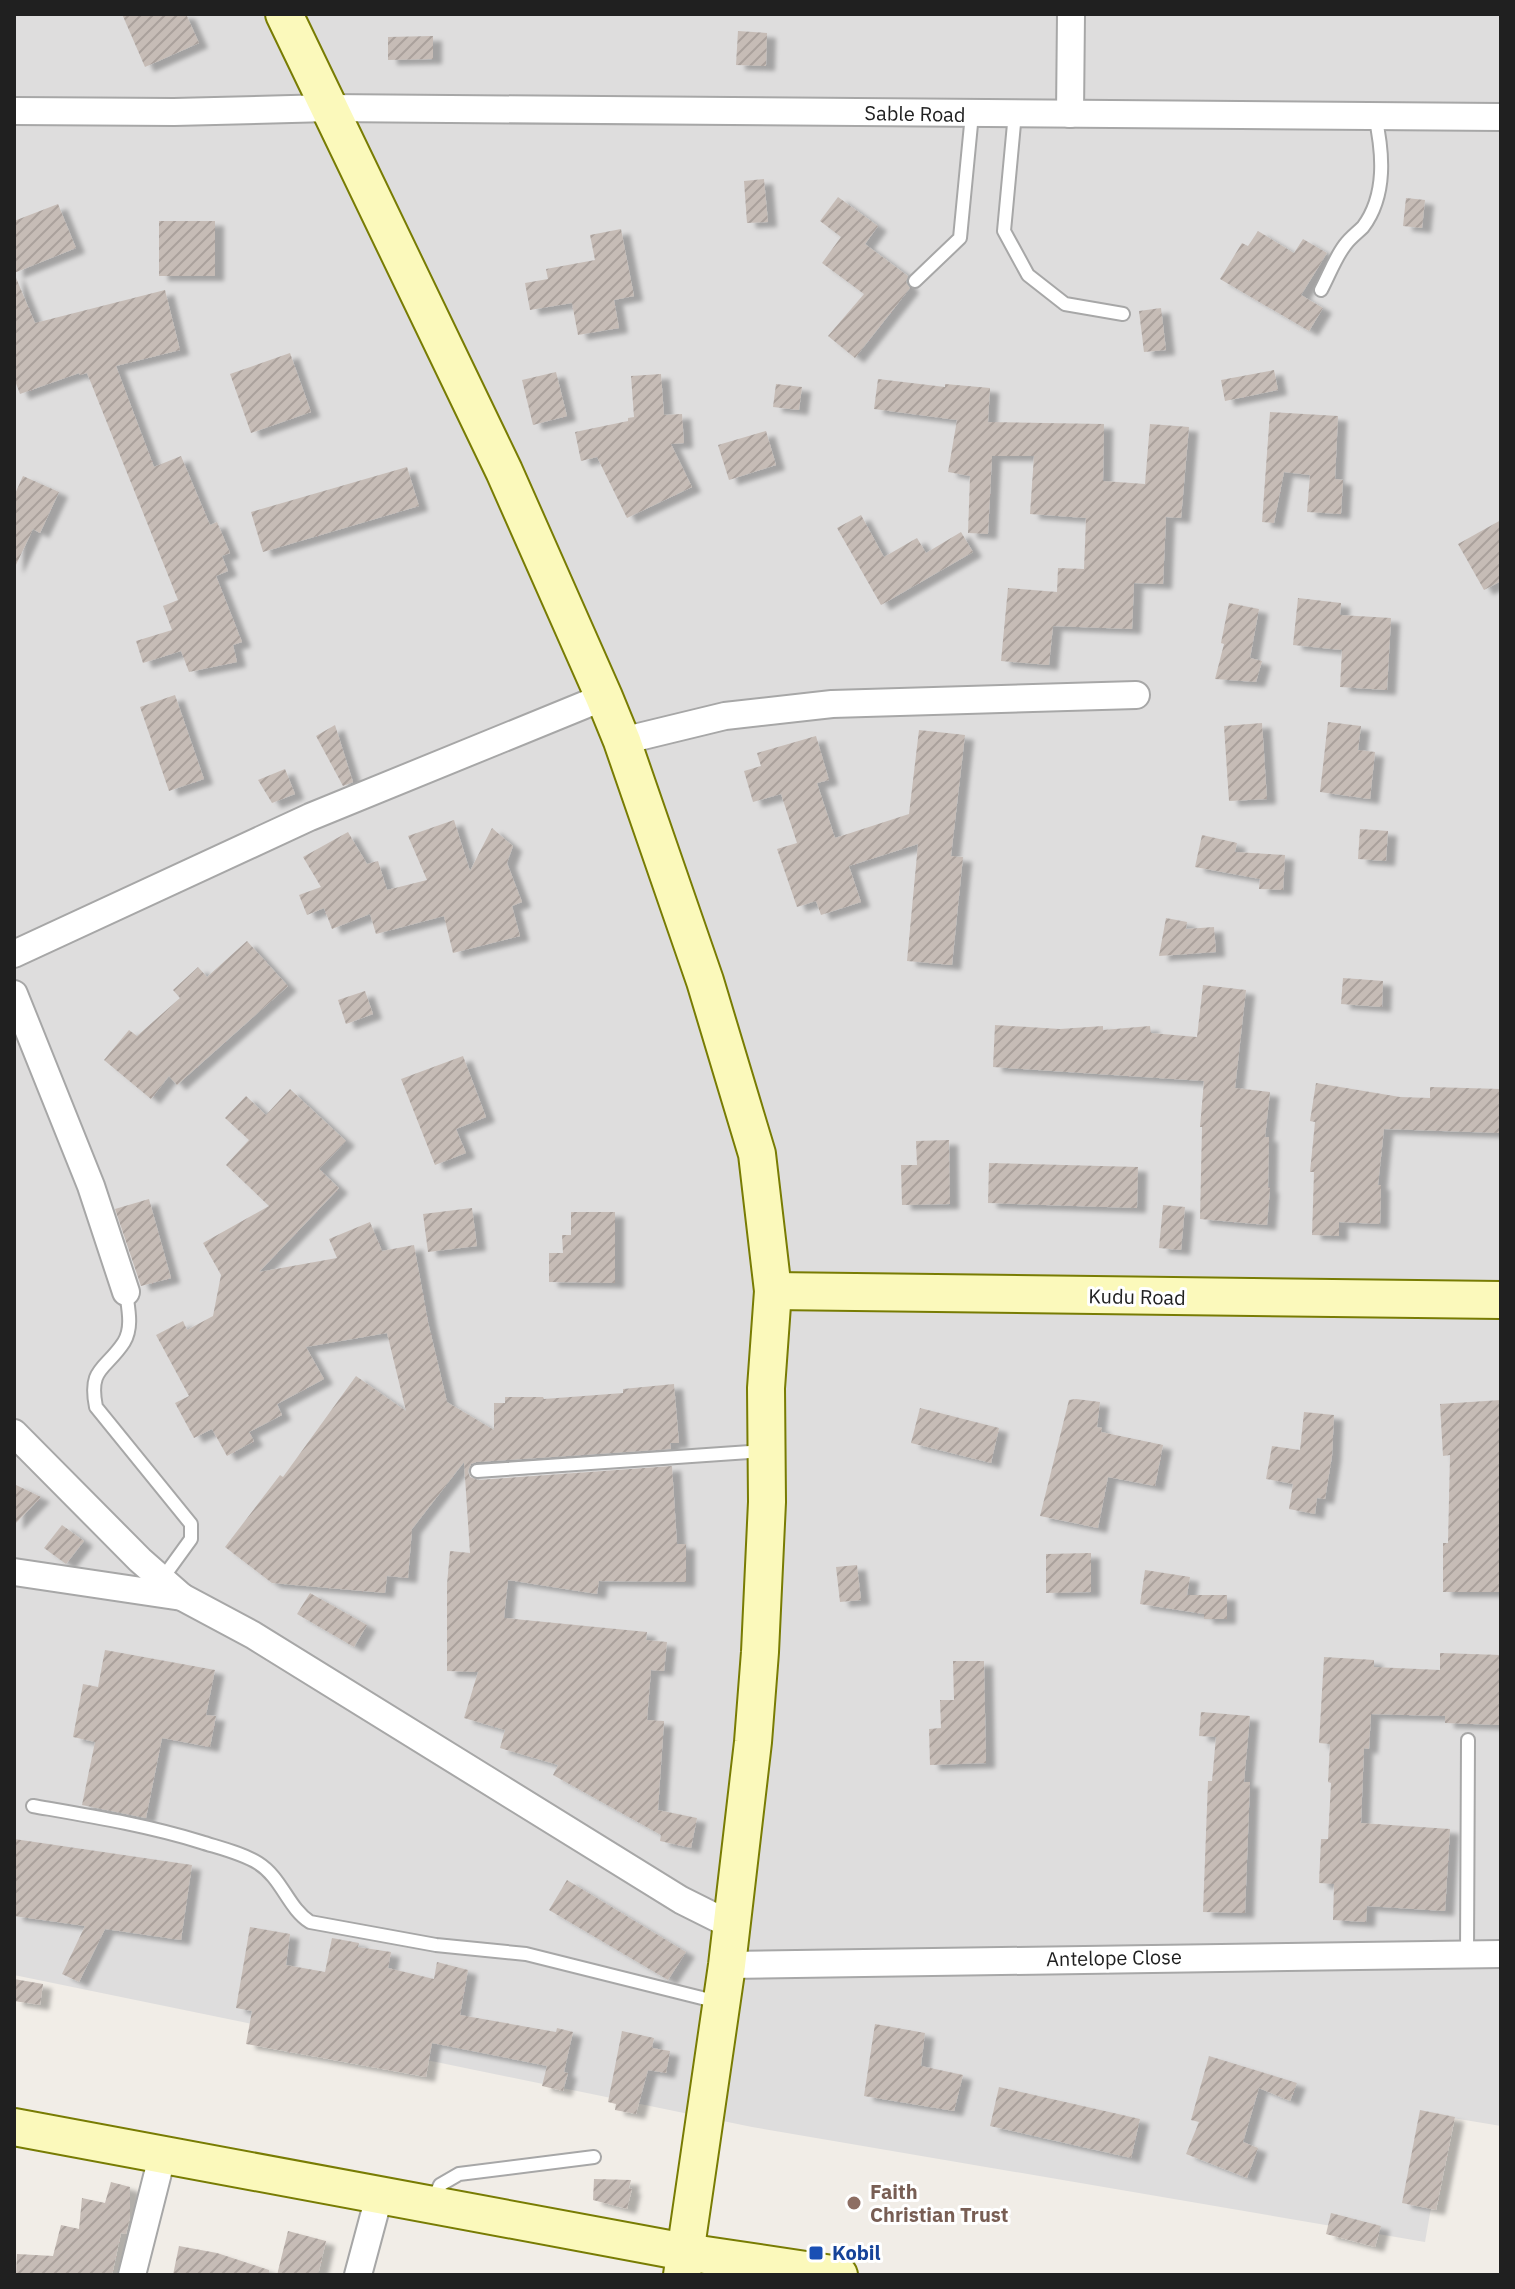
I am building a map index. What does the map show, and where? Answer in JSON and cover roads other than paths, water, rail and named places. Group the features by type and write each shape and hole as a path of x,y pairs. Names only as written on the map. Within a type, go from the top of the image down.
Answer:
{"street":[{"path":"284,14 504,471 604,697 622,741 727,1048 757,1154 773,1291 766,1388 768,1451 760,1652 753,1742 727,1965 684,2264"},
{"path":"1070,114 1071,14"},
{"name":"Sable Road","path":"14,111 174,112 329,108 1501,117"},
{"path":"622,741 725,716 832,704 1136,695"},
{"path":"14,954 310,817 604,697"},
{"path":"14,994 91,1186 126,1292"},
{"name":"Kudu Road","path":"773,1291 1501,1300"},
{"path":"14,1433 182,1597 267,1643 681,1900 731,1925"},
{"path":"14,1572 182,1597"},
{"name":"Antelope Close","path":"727,1965 1501,1954"},
{"path":"14,2127 432,2203 684,2264 839,2275"},
{"path":"132,2275 163,2153"},
{"path":"358,2275 380,2193"}],"lane":[{"path":"1015,113 1004,231 1028,275 1065,304 1123,314"},
{"path":"915,281 960,238 972,114"},
{"path":"1321,290 1345,244 1364,225 1376,200 1382,168 1381,142 1375,116"},
{"path":"126,1292 130,1321 125,1340 104,1364 92,1386 96,1407 191,1524 191,1539 162,1579"},
{"path":"477,1471 768,1451"},
{"path":"1467,1955 1468,1740"},
{"path":"33,1806 161,1830 259,1863 276,1878 299,1915 310,1922 436,1945 526,1954 721,2003"},
{"path":"432,2203 440,2185 459,2174 594,2157"}],"place":[{"name":"Faith Christian Trust","path":"854,2203"},
{"name":"Kobil","path":"816,2253"}]}
